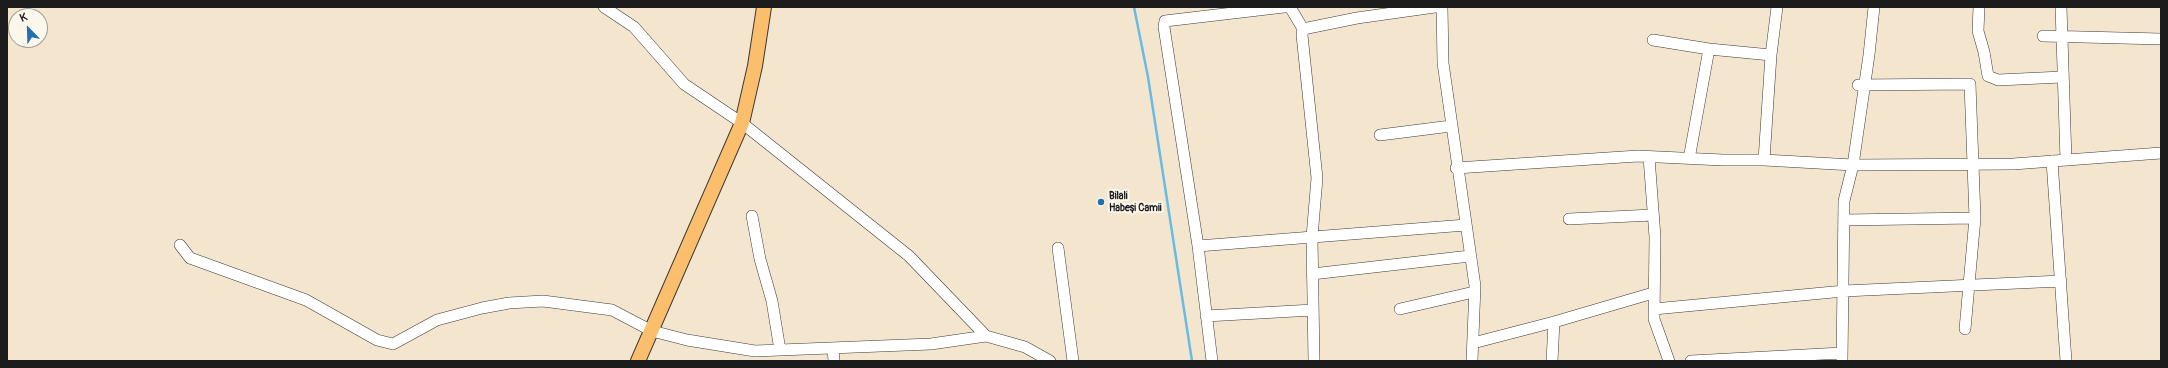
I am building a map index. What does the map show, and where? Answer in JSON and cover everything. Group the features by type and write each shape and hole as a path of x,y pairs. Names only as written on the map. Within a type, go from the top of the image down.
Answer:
{"main road":[{"path":"638,361 742,123 755,66 764,7"}],"street":[{"path":"604,7 634,27 684,84 742,123 909,256 986,336"},
{"path":"1212,361 1198,246 1164,27 1165,21 1284,7"},
{"path":"1290,7 1303,29 1302,35 1316,178 1312,237 1314,361"},
{"path":"1303,29 1357,18 1435,7"},
{"path":"1442,7 1442,62 1456,168 1466,225 1474,292 1472,361"},
{"path":"1764,160 1771,55 1777,7"},
{"path":"1691,361 1842,357 1844,201 1853,165 1861,85 1874,7"},
{"path":"1980,7 1978,31 1984,52 1988,76 1998,80 2062,78"},
{"path":"2061,7 2062,78 2066,160"},
{"path":"2043,36 2161,39"},
{"path":"1653,40 1709,49 1771,55"},
{"path":"1689,159 1709,49"},
{"path":"1861,85 1970,84 1975,218 1965,329"},
{"path":"1380,135 1451,126"},
{"path":"1456,168 1649,157 1764,160 1853,165 1972,165 2161,153"},
{"path":"1649,157 1655,237 1653,293 1654,319 1669,361"},
{"path":"2052,161 2066,361"},
{"path":"1569,219 1653,214"},
{"path":"752,216 760,259 772,301 780,350"},
{"path":"1844,220 1975,218"},
{"path":"1198,246 1466,225"},
{"path":"180,245 190,258 306,300 377,340 388,344 393,344 403,340 416,330 437,320 482,308 509,303 544,301 612,310 652,331 754,356 780,350 931,344 986,336 1025,347 1050,361"},
{"path":"1058,248 1073,361"},
{"path":"1312,274 1470,256"},
{"path":"1654,309 1844,291 2060,281"},
{"path":"1400,309 1474,292"},
{"path":"1473,343 1554,322 1653,293"},
{"path":"1206,316 1313,310"},
{"path":"1552,361 1554,322"},
{"path":"833,348 834,361"}],"waterway":[{"path":"1134,7 1148,77 1192,361"}],"place":[{"name":"Bilali Habeşi Camii","path":"1101,202"}]}
